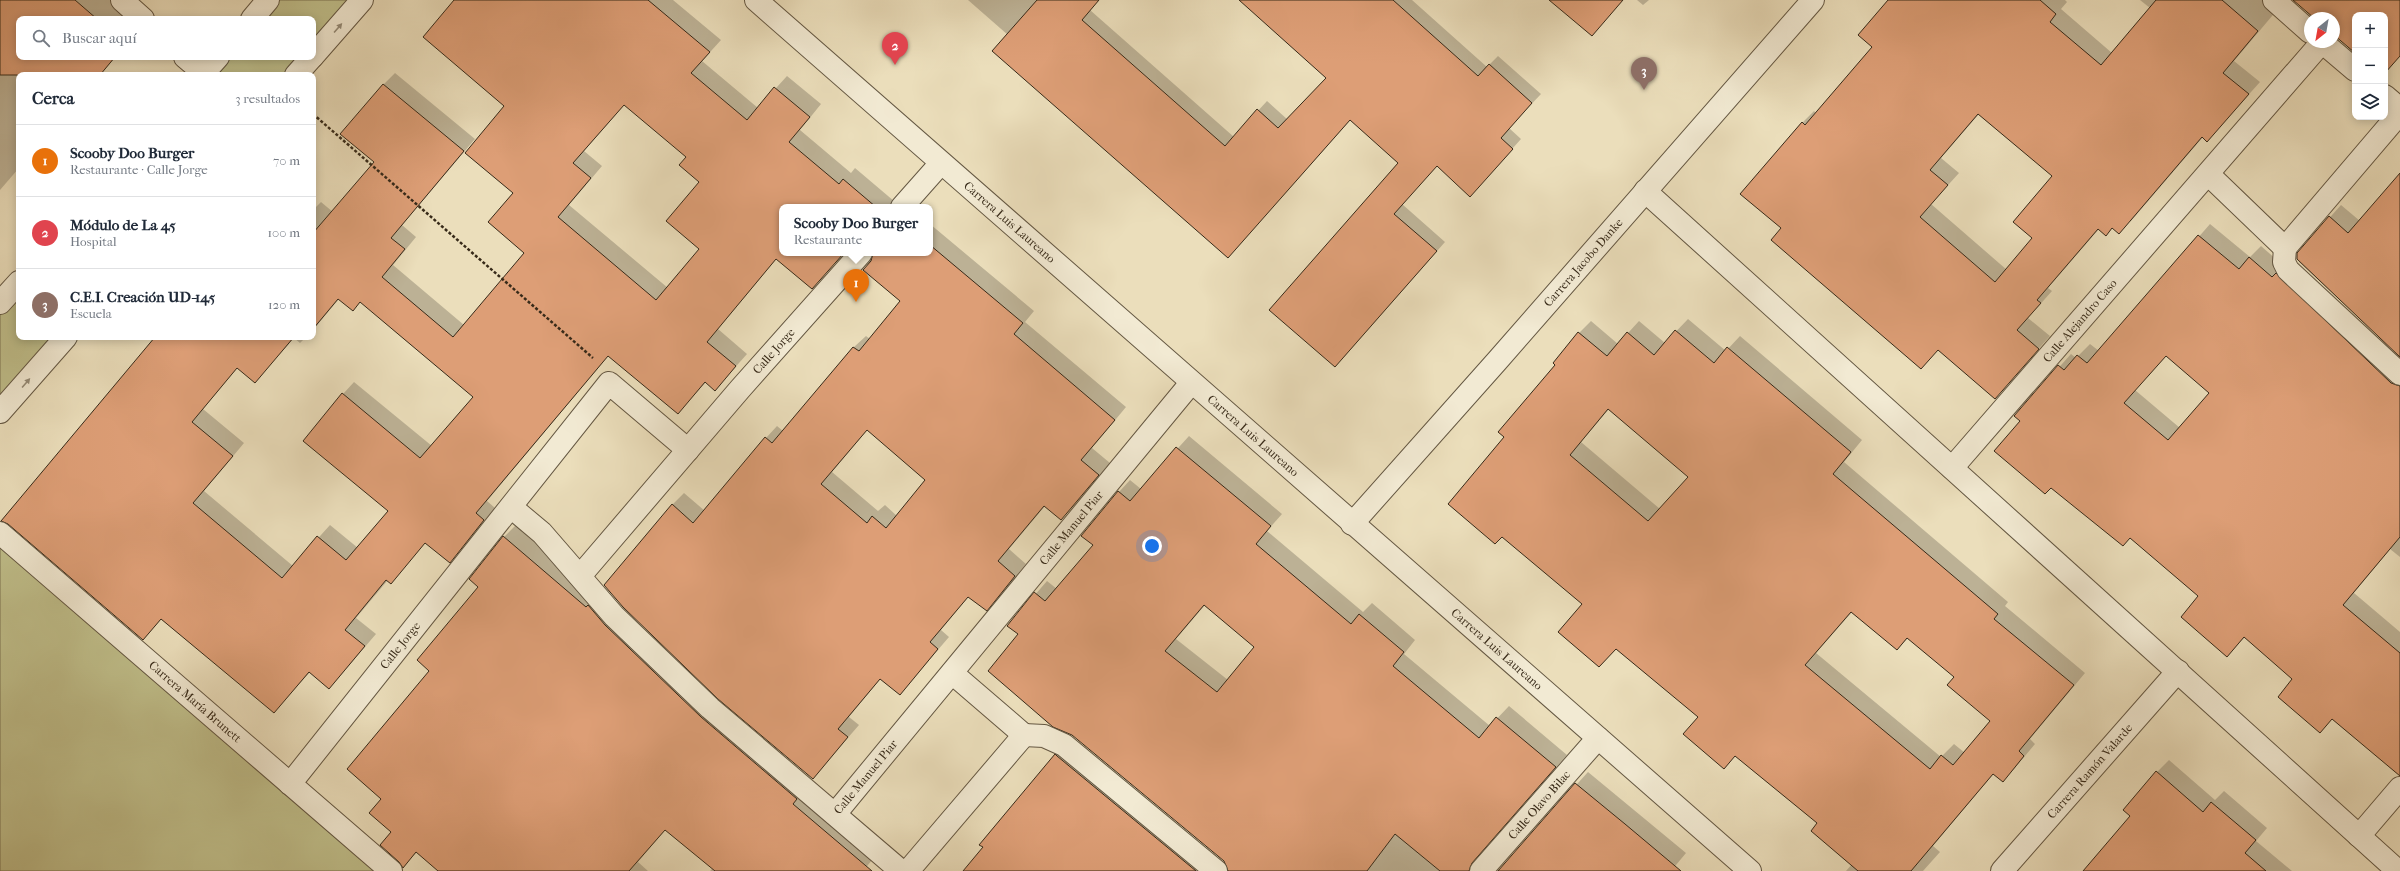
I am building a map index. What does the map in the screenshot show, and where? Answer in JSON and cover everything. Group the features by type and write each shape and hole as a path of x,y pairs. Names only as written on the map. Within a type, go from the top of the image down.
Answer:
{"street":[{"path":"122,0 140,16"},
{"path":"255,16 268,0"},
{"path":"316,53 362,0"},
{"name":"Carrera Luis Laureano","path":"756,0 1191,383 1750,871"},
{"name":"Carrera Jacobo Danke","path":"1352,524 1813,0"},
{"path":"2274,0 2304,27"},
{"name":"Calle Alejandro Caso","path":"1952,468 2317,48"},
{"name":"Calle Alejandro Caso","path":"2329,48 2352,67"},
{"path":"188,60 201,72"},
{"path":"205,72 215,60"},
{"path":"299,72 309,60"},
{"path":"2388,99 2400,109"},
{"path":"2400,113 2285,248 2284,262 2288,270 2400,374"},
{"path":"905,204 941,163"},
{"path":"2208,174 2285,248"},
{"path":"1645,192 2178,671 2398,871"},
{"name":"Calle Jorge","path":"580,576 688,450 858,256"},
{"path":"0,303 16,285"},
{"path":"0,412 63,340"},
{"path":"609,383 688,450"},
{"name":"Calle Jorge","path":"290,784 609,383"},
{"name":"Calle Manuel Piar","path":"901,871 835,814 1191,383"},
{"path":"511,507 542,534 645,647 710,708 835,814"},
{"name":"Carrera María Brunett","path":"0,533 391,871"},
{"name":"Carrera Ramón Valarde","path":"2002,871 2178,671"},
{"path":"952,673 1024,735 1044,736 1064,744 1216,871"},
{"path":"908,871 1024,735"},
{"name":"Calle Olavo Bilac","path":"1481,871 1598,738"},
{"path":"2359,836 2400,788"}],"path":[{"path":"316,117 590,355 602,367 609,383"}],"shaded area":[{"path":"268,0 362,0 316,53 316,16 255,16"},
{"path":"215,60 309,60 299,72 205,72"},
{"path":"16,285 16,340 63,340 0,412 0,303"},
{"path":"0,533 391,871 0,871"}],"building":[{"path":"0,0 75,0 94,16 16,16 16,60 112,60 102,72 16,72 16,75 0,75"},
{"path":"454,0 648,0 710,52 691,73 747,120 774,87 810,117 789,142 839,184 843,179 872,204 779,204 779,256 841,256 812,289 776,259 707,342 736,366 715,391 705,382 678,414 608,356 476,513 484,520 450,563 425,543 391,584 386,580 345,630 365,646 329,689 309,672 274,713 161,619 143,640 8,524 1,521 152,340 291,340 255,383 237,368 192,422 233,456 193,503 282,578 317,536 346,560 388,511 303,441 342,393 420,458 473,397 360,302 353,311 338,299 316,325 316,230 374,162 340,134 383,84 464,151 391,238 405,249 382,277 453,337 524,253 488,222 513,193 465,153 504,106 423,37","holes":["624,105 686,157 679,165 699,182 666,221 699,249 656,300 558,217 591,178 573,163"]},
{"path":"1037,0 1099,0 1082,20 1225,146 1257,109 1278,128 1326,78 1239,0 1393,0 1478,76 1489,64 1532,103 1501,138 1513,149 1470,197 1437,166 1394,214 1437,251 1335,367 1269,310 1398,163 1350,120 1228,258 992,51"},
{"path":"1549,0 1623,0 1592,36"},
{"path":"1888,0 2040,0 2056,14 2050,22 2101,65 2156,0 2222,0 2258,31 2223,73 2249,94 2207,142 2202,137 2119,234 2112,228 2106,236 2098,229 2037,300 2041,303 2017,330 2039,349 1995,399 1938,350 1921,369 1771,240 1781,228 1740,194 1802,122 1805,125 1872,47 1858,35","holes":["1978,114 2052,176 2013,222 2032,238 1995,282 1920,217 1948,185 1930,170"]},
{"path":"2293,0 2400,0 2400,56 2388,70 2388,12 2352,12 2352,50 2340,40 2340,12 2307,12"},
{"path":"2400,173 2400,357 2297,259 2297,253 2329,216 2348,233"},
{"path":"2198,235 2239,269 2249,257 2272,277 2276,273 2391,383 2400,386 2400,537 2343,605 2400,653 2400,776 2332,719 2320,733 2278,697 2292,679 2244,637 2227,657 2181,617 2198,596 2130,538 2123,546 2051,488 2045,494 1994,451 2020,421 2014,416 2058,365 2064,370 2077,355 2087,363","holes":["2166,356 2209,393 2168,440 2124,403"]},
{"path":"933,248 1023,323 1014,334 1115,420 1081,460 1099,475 1061,520 1044,506 998,561 1015,576 987,611 968,597 930,642 938,649 900,695 880,679 838,729 848,737 813,779 718,699 623,607 604,585 672,504 693,523 765,437 772,443 853,347 859,351 900,301 863,270 871,261 872,256 933,256","holes":["867,430 925,480 886,528 872,516 867,523 821,484"]},
{"path":"1675,330 1714,363 1727,347 1851,452 1833,474 1998,614 1994,619 2074,685 2019,751 2024,756 2003,782 1993,774 1911,871 1858,871 1811,831 1817,823 1735,756 1724,769 1683,734 1698,717 1616,649 1599,667 1558,632 1582,604 1502,537 1495,544 1448,504 1504,437 1498,432 1555,365 1553,363 1578,332 1607,356 1627,332 1654,355","holes":["1608,409 1688,477 1648,521 1570,455","1851,612 1897,650 1907,638 1954,677 1947,685 1990,721 1953,765 1941,755 1930,769 1805,665"]},
{"path":"1176,447 1271,526 1256,544 1351,624 1359,614 1404,652 1393,666 1479,738 1496,717 1556,767 1472,863 1469,871 1440,871 1395,834 1367,871 1228,871 1224,861 1072,735 1053,727 988,671 1018,634 1007,626 1034,592 1045,601 1093,545 1081,536 1118,491 1130,501","holes":["1204,605 1254,647 1217,692 1165,651"]},
{"path":"503,536 586,607 588,605 605,625 701,717 797,799 793,804 872,871 715,871 665,830 629,871 438,871 416,852 403,868 399,862 380,845 391,832 369,813 381,799 347,769 429,671 417,660 478,587 469,579"},
{"path":"1055,754 1196,871 963,871 983,847 979,845"},
{"path":"2156,771 2203,812 2211,802 2256,840 2245,853 2266,871 2083,871 2130,816 2123,810"},
{"path":"1575,783 1625,824 1681,871 1498,871"}],"place":[{"name":"Módulo de La 45","path":"895,65"},
{"name":"C.E.I. Creación UD-145","path":"1644,90"},
{"name":"Scooby Doo Burger","path":"856,302"}]}
